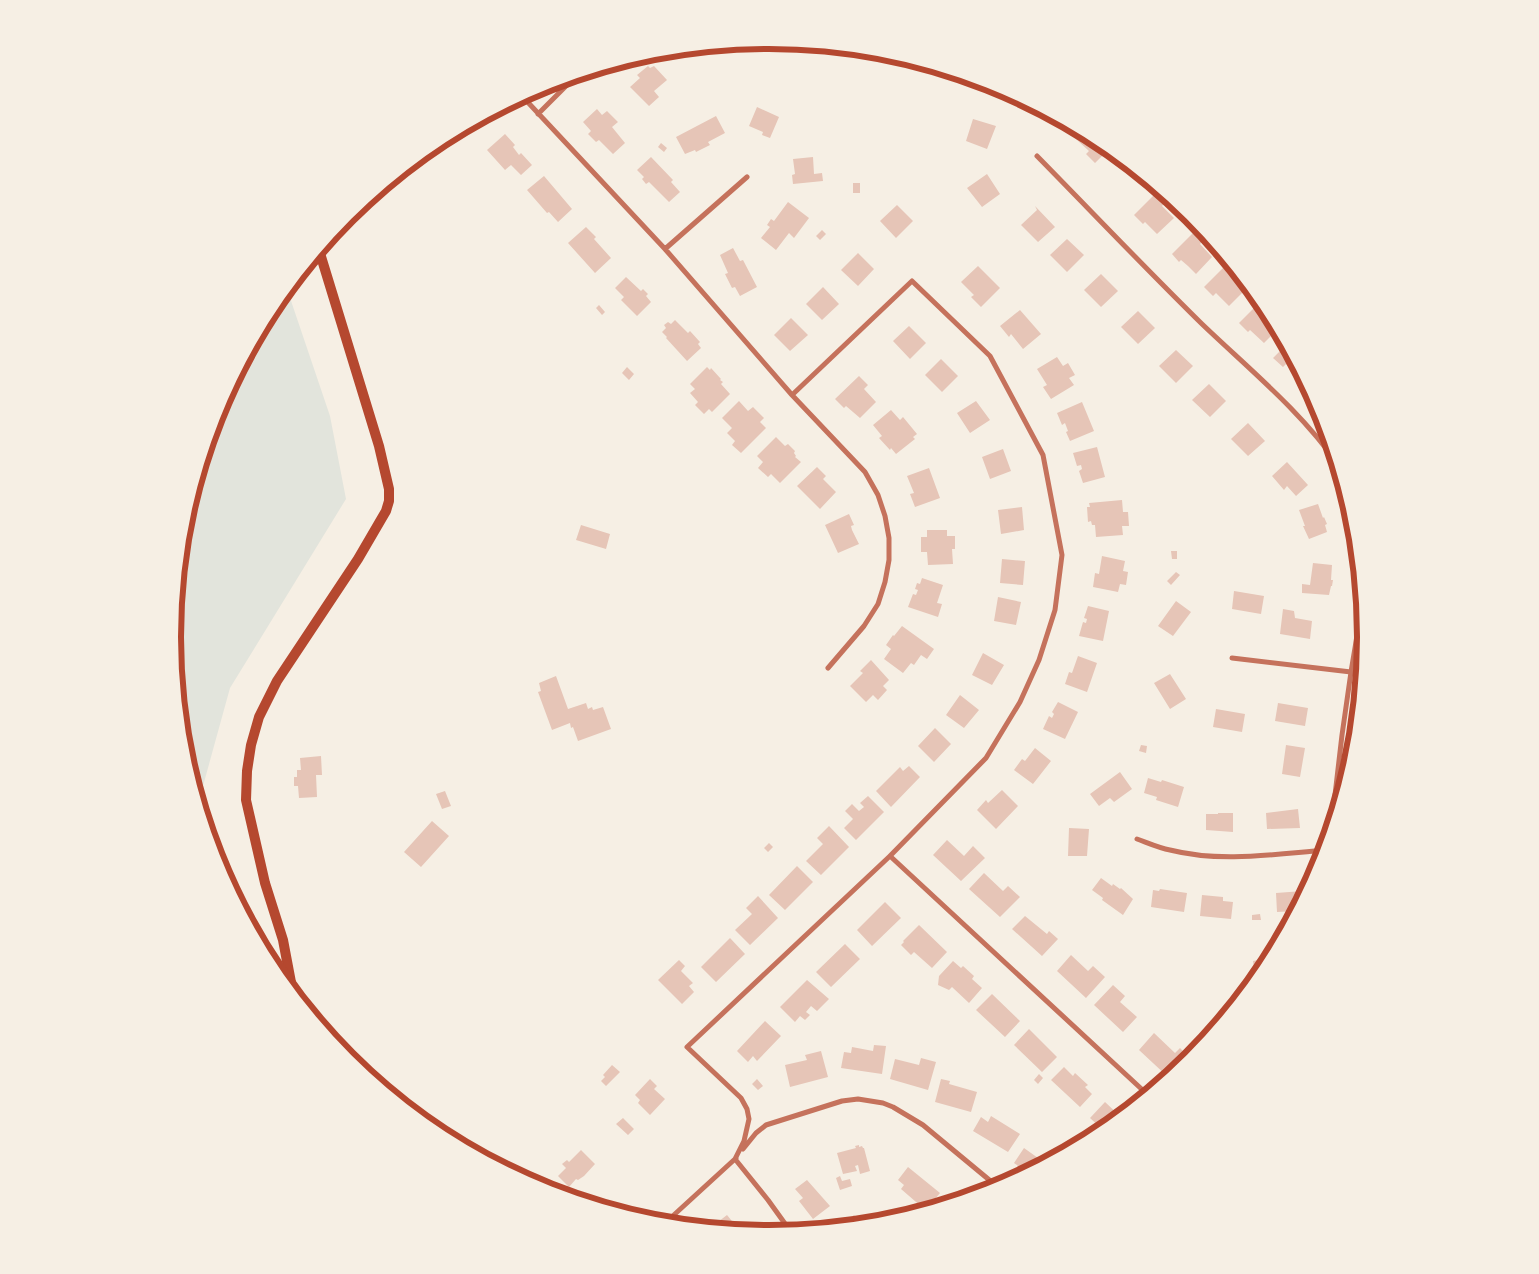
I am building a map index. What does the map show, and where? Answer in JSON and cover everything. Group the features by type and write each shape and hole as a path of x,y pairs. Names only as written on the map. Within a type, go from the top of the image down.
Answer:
{"main road":[{"path":"290,978 283,940 265,883 246,800 250,752 259,717 277,682 358,559 386,511 389,501 389,489 379,446 321,257"}],"street":[{"path":"538,114 566,86"},
{"path":"527,101 666,249 792,395 865,472 878,495 885,516 889,538 886,582 878,604 864,626 828,668"},
{"path":"1037,156 1151,274 1301,419 1327,449"},
{"path":"666,249 747,177"},
{"path":"735,1159 744,1141 749,1119 745,1103 687,1047 890,856 986,758 1020,702 1039,660 1055,610 1062,555 1043,455 990,356 912,281 792,395"},
{"path":"1335,799 1358,632"},
{"path":"1232,658 1351,672"},
{"path":"1137,839 1170,850 1226,857 1317,851"},
{"path":"890,856 1143,1091"},
{"path":"672,1217 735,1159 756,1133 766,1125 842,1101 858,1099 893,1106 929,1130 991,1181"},
{"path":"735,1159 786,1225"}],"shaded area":[{"path":"290,297 330,416 346,499 230,688 203,786 210,820 201,789 186,714 181,637 186,560 201,485 212,448 226,412 260,343"}],"building":[{"path":"648,66 650,68 654,66 667,80 654,91 659,97 649,106 630,87 640,78 637,75"},
{"path":"757,107 779,117 770,138 762,135 763,132 749,126"},
{"path":"597,109 602,115 607,111 618,122 612,127 625,143 613,154 599,140 596,142 588,134 591,131 583,122"},
{"path":"716,116 725,133 708,142 710,145 696,152 695,150 685,154 676,137"},
{"path":"973,119 996,126 987,149 966,141"},
{"path":"505,134 515,145 513,147 519,155 521,153 532,165 521,175 511,165 505,170 487,150"},
{"path":"1078,137 1104,154 1095,163 1086,154 1089,151 1076,139"},
{"path":"661,143 667,148 664,152 658,147"},
{"path":"651,157 673,180 671,182 680,192 669,202 649,182 646,184 642,179 644,177 637,170"},
{"path":"813,157 814,174 822,173 823,181 793,184 792,175 795,174 793,159"},
{"path":"987,174 1000,194 982,207 967,188"},
{"path":"544,176 572,209 558,222 549,212 547,213 527,190"},
{"path":"853,183 860,183 860,193 853,193"},
{"path":"1155,194 1165,202 1162,206 1174,218 1157,234 1145,222 1143,224 1134,215"},
{"path":"788,202 809,218 794,238 789,233 776,250 761,238 770,227 767,225 771,219 774,221"},
{"path":"897,205 913,221 896,238 880,221"},
{"path":"1035,206 1055,227 1038,242 1021,225 1037,210"},
{"path":"586,227 596,237 594,239 611,258 595,273 568,243"},
{"path":"822,230 826,234 820,240 816,236"},
{"path":"1195,231 1204,240 1200,244 1212,257 1196,274 1181,260 1179,262 1172,254"},
{"path":"1067,239 1084,255 1067,272 1050,255"},
{"path":"733,248 740,261 743,260 757,287 740,296 735,287 732,288 725,274 728,273 720,255"},
{"path":"858,253 874,269 858,286 841,270"},
{"path":"978,266 1000,288 981,307 971,297 974,295 961,282"},
{"path":"1223,268 1230,275 1232,273 1245,290 1229,306 1216,293 1213,296 1204,287"},
{"path":"1101,274 1118,291 1101,307 1084,290"},
{"path":"626,277 641,291 643,289 648,294 646,296 651,302 637,316 621,300 624,297 615,288"},
{"path":"823,287 839,304 822,320 806,304"},
{"path":"599,305 605,312 602,315 596,308"},
{"path":"1256,306 1273,334 1264,343 1239,323"},
{"path":"1020,310 1041,334 1023,349 1011,334 1009,337 1000,326"},
{"path":"1138,311 1155,328 1138,344 1121,327"},
{"path":"791,318 808,335 790,351 774,335"},
{"path":"675,320 688,333 690,331 700,342 698,344 701,348 687,361 662,332 666,328 664,325 668,322 671,324"},
{"path":"909,326 926,343 910,359 893,341"},
{"path":"1282,349 1296,374 1286,364 1283,367 1273,358"},
{"path":"1176,350 1193,366 1176,383 1159,366"},
{"path":"1057,357 1063,366 1068,363 1075,375 1069,378 1074,385 1051,399 1043,387 1047,385 1037,369"},
{"path":"941,359 958,376 942,392 925,375"},
{"path":"627,367 634,374 629,380 622,373"},
{"path":"707,367 710,370 711,368 721,379 723,382 721,384 730,394 712,412 709,409 704,414 695,405 698,402 690,393 695,389 690,384"},
{"path":"859,376 868,385 864,389 876,402 860,418 846,406 844,408 835,399"},
{"path":"1209,384 1226,401 1210,417 1192,400"},
{"path":"739,401 748,411 753,407 764,418 760,422 766,428 741,453 732,445 735,441 727,433 732,428 722,418"},
{"path":"976,401 990,420 970,433 957,413"},
{"path":"1082,402 1094,431 1070,441 1065,423 1062,425 1057,413"},
{"path":"891,410 900,420 903,417 917,434 913,437 915,439 896,454 879,438 882,436 873,425"},
{"path":"1248,423 1265,441 1248,456 1231,439"},
{"path":"776,437 785,446 788,444 795,451 795,457 801,462 780,483 771,474 768,477 758,468 763,462 757,456"},
{"path":"1097,447 1105,477 1083,483 1079,471 1082,469 1081,465 1077,466 1073,453"},
{"path":"1003,449 1011,471 990,479 982,457"},
{"path":"1287,462 1308,485 1296,496 1287,486 1284,490 1272,476"},
{"path":"817,467 826,476 823,479 836,492 820,509 797,486"},
{"path":"929,468 940,498 915,507 910,494 914,493 907,476"},
{"path":"1122,500 1123,512 1128,512 1129,526 1122,526 1123,535 1096,537 1095,525 1092,525 1091,521 1088,522 1087,507 1090,507 1089,503"},
{"path":"1318,504 1327,524 1325,525 1327,532 1309,539 1299,510"},
{"path":"1022,507 1024,530 1001,534 998,510"},
{"path":"849,514 854,525 851,526 852,530 859,544 838,553 825,525"},
{"path":"581,525 610,534 606,549 576,540"},
{"path":"927,530 947,530 947,536 955,536 955,549 952,549 953,564 928,565 927,552 921,552 921,537 927,537"},
{"path":"1171,551 1177,551 1177,559 1172,559"},
{"path":"1102,556 1125,561 1123,571 1128,572 1126,585 1120,584 1118,592 1093,587 1095,573 1099,574"},
{"path":"1002,559 1025,561 1023,585 1000,583"},
{"path":"1313,563 1332,565 1331,580 1333,580 1329,595 1302,593 1302,584 1310,585"},
{"path":"1176,572 1180,575 1171,585 1167,581"},
{"path":"922,578 943,585 937,603 942,604 938,617 908,607 913,594 916,595 918,590 915,589 917,583 920,584"},
{"path":"1234,591 1264,596 1261,614 1232,609"},
{"path":"998,597 1021,602 1016,625 994,621"},
{"path":"1176,601 1191,612 1173,636 1158,626"},
{"path":"1088,606 1109,611 1103,641 1079,636 1083,622 1086,623 1087,619 1084,618"},
{"path":"1283,609 1294,611 1295,618 1312,621 1310,639 1280,634"},
{"path":"902,626 934,649 927,659 921,655 914,665 911,663 903,673 884,659 891,649 886,645"},
{"path":"983,653 1004,665 992,685 972,675"},
{"path":"1078,656 1097,663 1087,692 1065,684 1069,672 1072,673"},
{"path":"871,660 889,680 883,686 887,690 878,700 873,695 866,702 850,686 863,673 860,671"},
{"path":"1170,674 1186,699 1170,709 1154,683"},
{"path":"556,676 568,709 586,703 588,709 592,707 593,710 603,707 611,729 578,741 570,723 552,730 538,692 541,691 539,683"},
{"path":"960,695 979,710 964,728 946,715"},
{"path":"1058,702 1078,712 1065,739 1043,729 1049,716 1052,718 1054,714 1052,712"},
{"path":"1278,703 1308,708 1305,726 1275,721"},
{"path":"1216,709 1245,714 1242,732 1213,727"},
{"path":"935,728 951,744 934,762 918,746"},
{"path":"1141,745 1147,746 1146,753 1139,751"},
{"path":"1286,745 1305,748 1300,777 1282,774"},
{"path":"1035,748 1051,761 1033,784 1014,770 1022,759 1025,761"},
{"path":"321,756 322,775 316,775 317,797 299,798 298,786 294,786 294,777 297,777 297,770 301,770 300,758"},
{"path":"909,766 920,777 891,807 876,791 900,767 903,771"},
{"path":"1120,772 1132,789 1114,802 1110,798 1099,806 1090,794"},
{"path":"1148,778 1184,787 1178,807 1156,800 1157,797 1144,793"},
{"path":"1002,790 1018,806 996,829 977,810 986,800 988,803"},
{"path":"445,791 451,806 442,809 436,794"},
{"path":"868,796 884,812 856,840 844,828 853,819 845,811 852,804 859,811 864,807 860,803"},
{"path":"1298,809 1300,828 1267,829 1266,813"},
{"path":"1233,813 1233,832 1206,830 1206,814"},
{"path":"432,821 449,836 421,867 404,852"},
{"path":"829,826 849,847 821,875 806,861 823,844 817,838"},
{"path":"1069,828 1089,829 1087,856 1068,856"},
{"path":"947,840 964,856 973,846 985,858 961,881 933,855"},
{"path":"769,843 773,847 768,852 764,848"},
{"path":"797,866 813,882 785,910 769,895"},
{"path":"984,873 1003,891 1008,886 1020,897 1000,917 969,889"},
{"path":"1101,878 1112,886 1113,884 1121,888 1133,899 1123,915 1102,900 1103,898 1092,890"},
{"path":"1160,889 1187,893 1184,912 1151,907 1153,890 1159,891"},
{"path":"1300,891 1289,911 1277,912 1276,893"},
{"path":"1202,895 1223,897 1223,901 1233,902 1231,919 1200,916"},
{"path":"758,896 778,918 750,945 735,930 752,914 746,908"},
{"path":"885,902 901,918 872,946 857,930"},
{"path":"1260,914 1261,920 1252,920 1252,915"},
{"path":"1025,916 1047,934 1049,931 1058,939 1042,956 1012,929"},
{"path":"919,925 947,952 932,968 914,952 911,955 901,945"},
{"path":"730,938 745,954 716,982 701,967"},
{"path":"845,944 860,959 831,987 816,972"},
{"path":"1071,955 1088,971 1093,966 1105,977 1086,998 1057,971"},
{"path":"679,960 685,966 681,971 693,983 689,986 694,992 682,1004 658,980"},
{"path":"1258,960 1259,965 1256,968 1254,968 1253,961"},
{"path":"953,961 961,968 963,966 974,976 972,979 982,988 969,1003 952,987 949,990 938,985 939,976"},
{"path":"807,980 829,999 817,1011 811,1006 806,1012 810,1015 805,1020 800,1016 795,1022 780,1007"},
{"path":"1113,985 1125,996 1120,1002 1137,1017 1123,1032 1094,1005"},
{"path":"992,994 1020,1021 1005,1037 976,1010"},
{"path":"765,1021 781,1036 757,1061 753,1056 748,1062 737,1051"},
{"path":"1029,1029 1057,1057 1042,1072 1014,1045"},
{"path":"1154,1033 1175,1053 1180,1048 1185,1053 1164,1073 1139,1050"},
{"path":"874,1045 886,1046 882,1074 841,1068 844,1052 851,1053 852,1047 873,1051"},
{"path":"821,1051 828,1077 790,1087 785,1065 807,1060 805,1055"},
{"path":"921,1058 936,1062 928,1090 890,1079 895,1059 919,1065"},
{"path":"612,1065 620,1072 606,1086 601,1081 605,1077 603,1075"},
{"path":"1064,1067 1073,1076 1075,1073 1088,1085 1085,1087 1092,1094 1080,1107 1051,1080"},
{"path":"1039,1074 1043,1078 1038,1084 1034,1080"},
{"path":"650,1079 657,1086 654,1089 665,1099 650,1115 638,1103 640,1100 635,1095"},
{"path":"757,1079 763,1086 758,1090 752,1084"},
{"path":"941,1079 950,1081 949,1084 977,1092 971,1112 935,1102"},
{"path":"1105,1102 1116,1112 1098,1125 1090,1118"},
{"path":"991,1116 1020,1134 1008,1152 973,1131 981,1117 988,1122"},
{"path":"623,1118 634,1129 628,1135 616,1124"},
{"path":"859,1145 859,1147 862,1146 864,1148 870,1171 860,1174 858,1165 855,1166 857,1171 843,1174 837,1153 856,1148 855,1146"},
{"path":"1024,1148 1040,1159 1022,1168 1014,1163"},
{"path":"581,1150 595,1164 584,1176 578,1180 576,1179 569,1187 558,1176 566,1168 562,1164 567,1160 569,1162"},
{"path":"908,1167 940,1193 933,1202 920,1205 901,1189 904,1185 898,1180"},
{"path":"840,1176 842,1181 850,1179 852,1186 840,1190 836,1178"},
{"path":"807,1180 830,1206 813,1219 799,1201 803,1198 795,1189"},
{"path":"727,1215 734,1224 731,1224 717,1223"},
{"path":"854,1215 857,1218 848,1220"}]}
